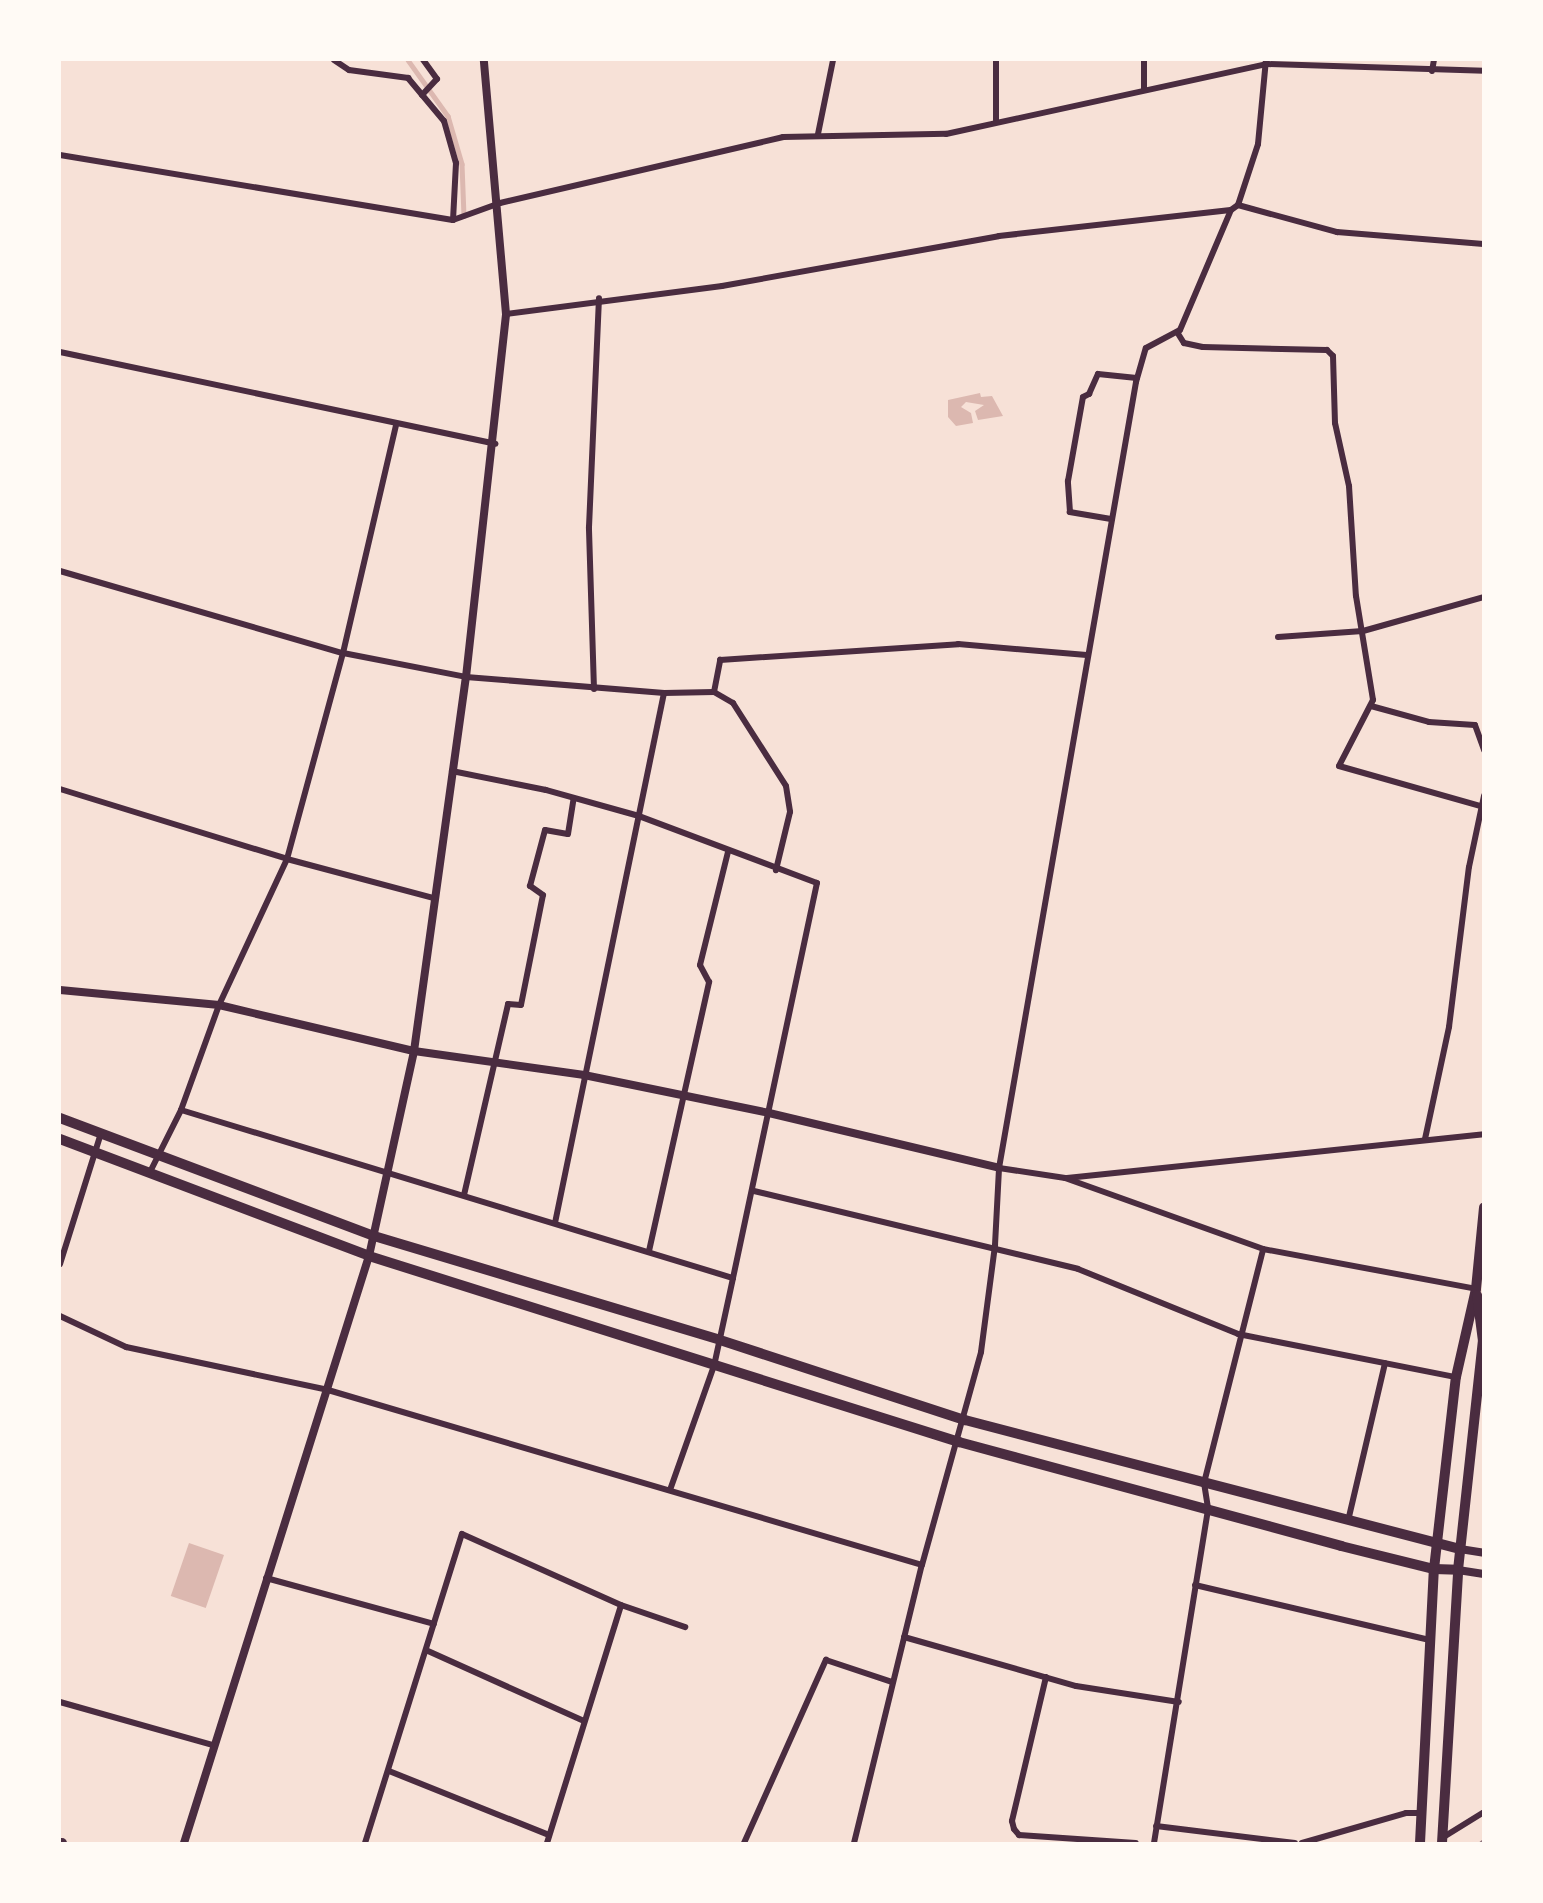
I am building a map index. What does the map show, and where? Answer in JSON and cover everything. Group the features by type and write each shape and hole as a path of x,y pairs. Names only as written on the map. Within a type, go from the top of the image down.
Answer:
{"main road":[{"path":"60,1118 374,1236 720,1340 965,1420 1436,1546 1460,1549"},
{"path":"60,1139 151,1170 369,1256 960,1442 1434,1569 1458,1570"},
{"path":"1442,1841 1458,1570 1482,1370 1480,1289 1483,1208"},
{"path":"1420,1843 1436,1546 1456,1377 1480,1289"}],"street":[{"path":"334,60 349,69 408,78 444,121 456,163 453,220"},
{"path":"422,95 437,79 423,60"},
{"path":"184,1843 265,1578 328,1390 369,1256 390,1171 414,1051 466,677 495,444 506,314 500,203 484,60"},
{"path":"818,134 833,60"},
{"path":"996,60 996,120"},
{"path":"1144,60 1144,90"},
{"path":"1432,71 1434,60"},
{"path":"506,314 599,298 722,286 999,236 1231,210 1238,205 1258,144 1266,62"},
{"path":"60,155 453,220 500,203 818,134 897,138 946,134 996,120 1266,62 1432,71 1483,71"},
{"path":"1238,205 1337,232 1483,244"},
{"path":"854,1843 922,1565 960,1442 981,1352 995,1245 999,1168 1137,378 1146,348 1177,332 1231,210"},
{"path":"594,688 589,527 599,298"},
{"path":"1177,332 1184,343 1203,347 1327,350 1333,356 1335,423 1349,486 1371,706 1339,766 1483,806"},
{"path":"60,352 495,444"},
{"path":"1111,519 1070,512 1068,481 1083,397 1089,394 1098,374 1137,378"},
{"path":"151,1170 181,1110 219,1005 287,859 343,653 396,425"},
{"path":"60,571 343,653 466,677 664,693 714,692 733,703 786,786 789,813 776,870"},
{"path":"1278,637 1363,631 1483,597"},
{"path":"714,692 720,660 958,644 1087,654"},
{"path":"555,1223 664,693"},
{"path":"1371,706 1429,723 1475,725 1483,750"},
{"path":"452,771 574,798 639,816 728,852 817,883 754,1191 714,1366 670,1490"},
{"path":"60,789 287,859 434,898"},
{"path":"1425,1139 1449,1027 1469,867 1483,796"},
{"path":"464,1195 508,1004 521,1005 543,895 530,886 545,830 568,834 574,798"},
{"path":"649,1251 709,982 700,965 728,852"},
{"path":"60,990 219,1005 414,1051 584,1076 769,1113 999,1168 1065,1178 1263,1249 1480,1289"},
{"path":"181,1110 390,1171 733,1278"},
{"path":"60,1264 102,1132"},
{"path":"1065,1178 1483,1134"},
{"path":"754,1191 995,1245 1078,1269 1238,1334 1456,1377"},
{"path":"1154,1843 1180,1702 1208,1508 1204,1483 1238,1334 1263,1249"},
{"path":"60,1316 126,1347 328,1390 922,1565"},
{"path":"1348,1522 1385,1363"},
{"path":"365,1843 428,1651 461,1534 621,1605 685,1628"},
{"path":"1460,1549 1483,1553"},
{"path":"1458,1570 1483,1574"},
{"path":"265,1578 434,1624"},
{"path":"1195,1585 1430,1640"},
{"path":"547,1843 621,1605"},
{"path":"904,1637 1046,1677 1180,1702"},
{"path":"428,1651 584,1721"},
{"path":"744,1843 826,1661 892,1682"},
{"path":"1046,1677 1012,1821 1014,1829 1019,1835 1136,1843"},
{"path":"60,1702 213,1745"},
{"path":"389,1771 549,1835"},
{"path":"1442,1841 1483,1812"},
{"path":"1302,1843 1406,1813 1420,1813"},
{"path":"1156,1826 1295,1843"}],"shaded area":[{"path":"980,393 981,397 992,396 1003,416 978,420 975,411 984,405 966,402 961,407 971,413 973,423 956,426 948,417 948,400"},
{"path":"189,1543 224,1555 206,1608 171,1596"}],"waterway":[{"path":"408,60 448,116 462,164 464,216"}]}
